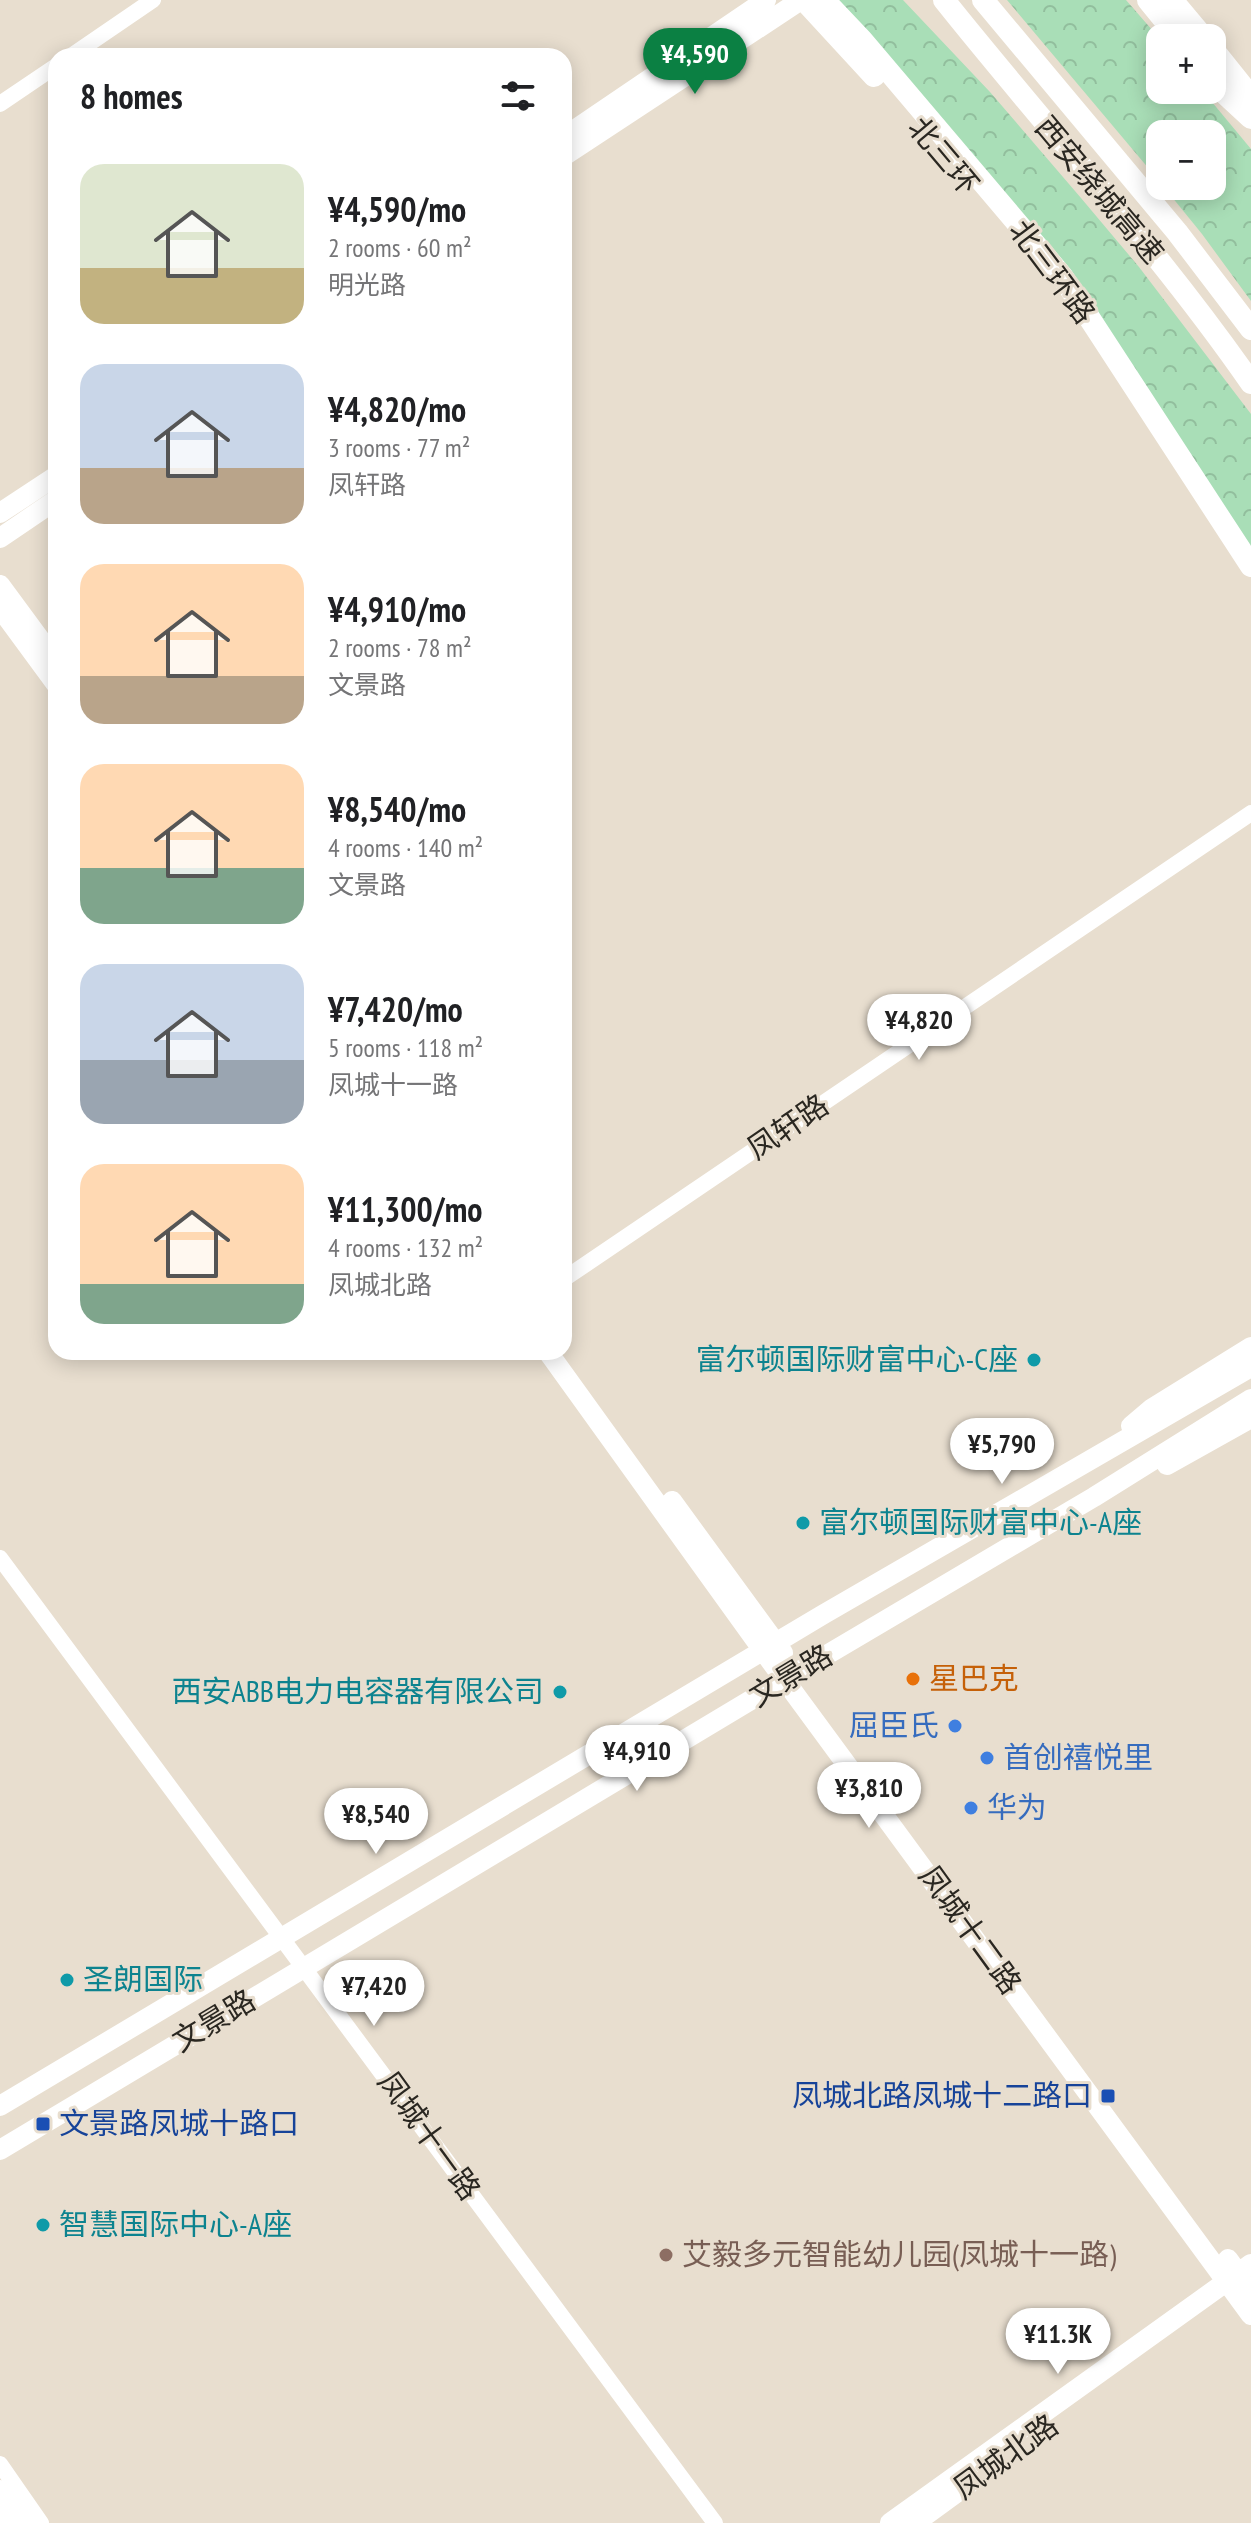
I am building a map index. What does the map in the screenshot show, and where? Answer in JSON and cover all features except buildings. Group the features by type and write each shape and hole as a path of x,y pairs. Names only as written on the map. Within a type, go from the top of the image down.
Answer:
{"highway":[{"name":"北三环","path":"803,0 901,106 1048,283 1110,351"},
{"name":"北三环路","path":"824,0 862,40 1062,276 1251,566"},
{"path":"926,0 1023,98"},
{"name":"西安绕城高速","path":"944,0 1150,251 1251,383"},
{"name":"西安绕城高速","path":"983,0 1177,232 1251,329"},
{"path":"1148,0 1168,24"},
{"path":"1172,0 1192,24"},
{"path":"1226,66 1251,97"},
{"path":"1226,94 1251,118"}],"main road":[{"path":"572,132 766,0"},
{"path":"572,151 803,0"},
{"path":"0,513 48,481"},
{"path":"0,538 48,505"},
{"path":"0,585 48,650"},
{"path":"0,608 48,673"},
{"path":"1094,1459 1151,1409 1251,1347"},
{"name":"凤城十二路","path":"554,1360 1242,2280 1251,2315"},
{"name":"凤城十二路","path":"569,1360 770,1648"},
{"name":"文景路","path":"0,2106 770,1648 1251,1367"},
{"name":"文景路","path":"0,2150 1094,1497 1251,1399"},
{"path":"1094,1497 1169,1465 1251,1418"},
{"name":"凤城北路","path":"890,2523 1242,2280"},
{"name":"凤城北路","path":"915,2523 1242,2280"},
{"path":"0,2490 23,2523"},
{"path":"0,2517 4,2523"}],"street":[{"path":"83,48 153,0"},
{"path":"0,104 48,71"},
{"name":"凤轩路","path":"572,1274 1251,813"},
{"name":"凤城十一路","path":"0,1558 715,2523"},
{"path":"0,2464 41,2523"}],"green space":[{"path":"825,0 903,0 990,92 1139,267 1251,414 1251,555 1098,325"},
{"path":"1007,0 1126,0 1147,24 1146,104 1214,104 1251,149 1251,301 1174,200 1226,200 1226,120 1146,120 1146,165"}],"place":[{"name":"富尔顿国际财富中心-C座","path":"1034,1360"},
{"name":"富尔顿国际财富中心-A座","path":"803,1523"},
{"name":"星巴克","path":"913,1679"},
{"name":"西安ABB电力电容器有限公司","path":"560,1692"},
{"name":"屈臣氏","path":"955,1726"},
{"name":"首创禧悦里","path":"987,1758"},
{"name":"华为","path":"971,1808"},
{"name":"圣朗国际","path":"67,1980"},
{"name":"凤城北路凤城十二路口","path":"1108,2096"},
{"name":"文景路凤城十路口","path":"43,2124"},
{"name":"智慧国际中心-A座","path":"43,2225"},
{"name":"艾毅多元智能幼儿园(凤城十一路)","path":"666,2255"}]}
